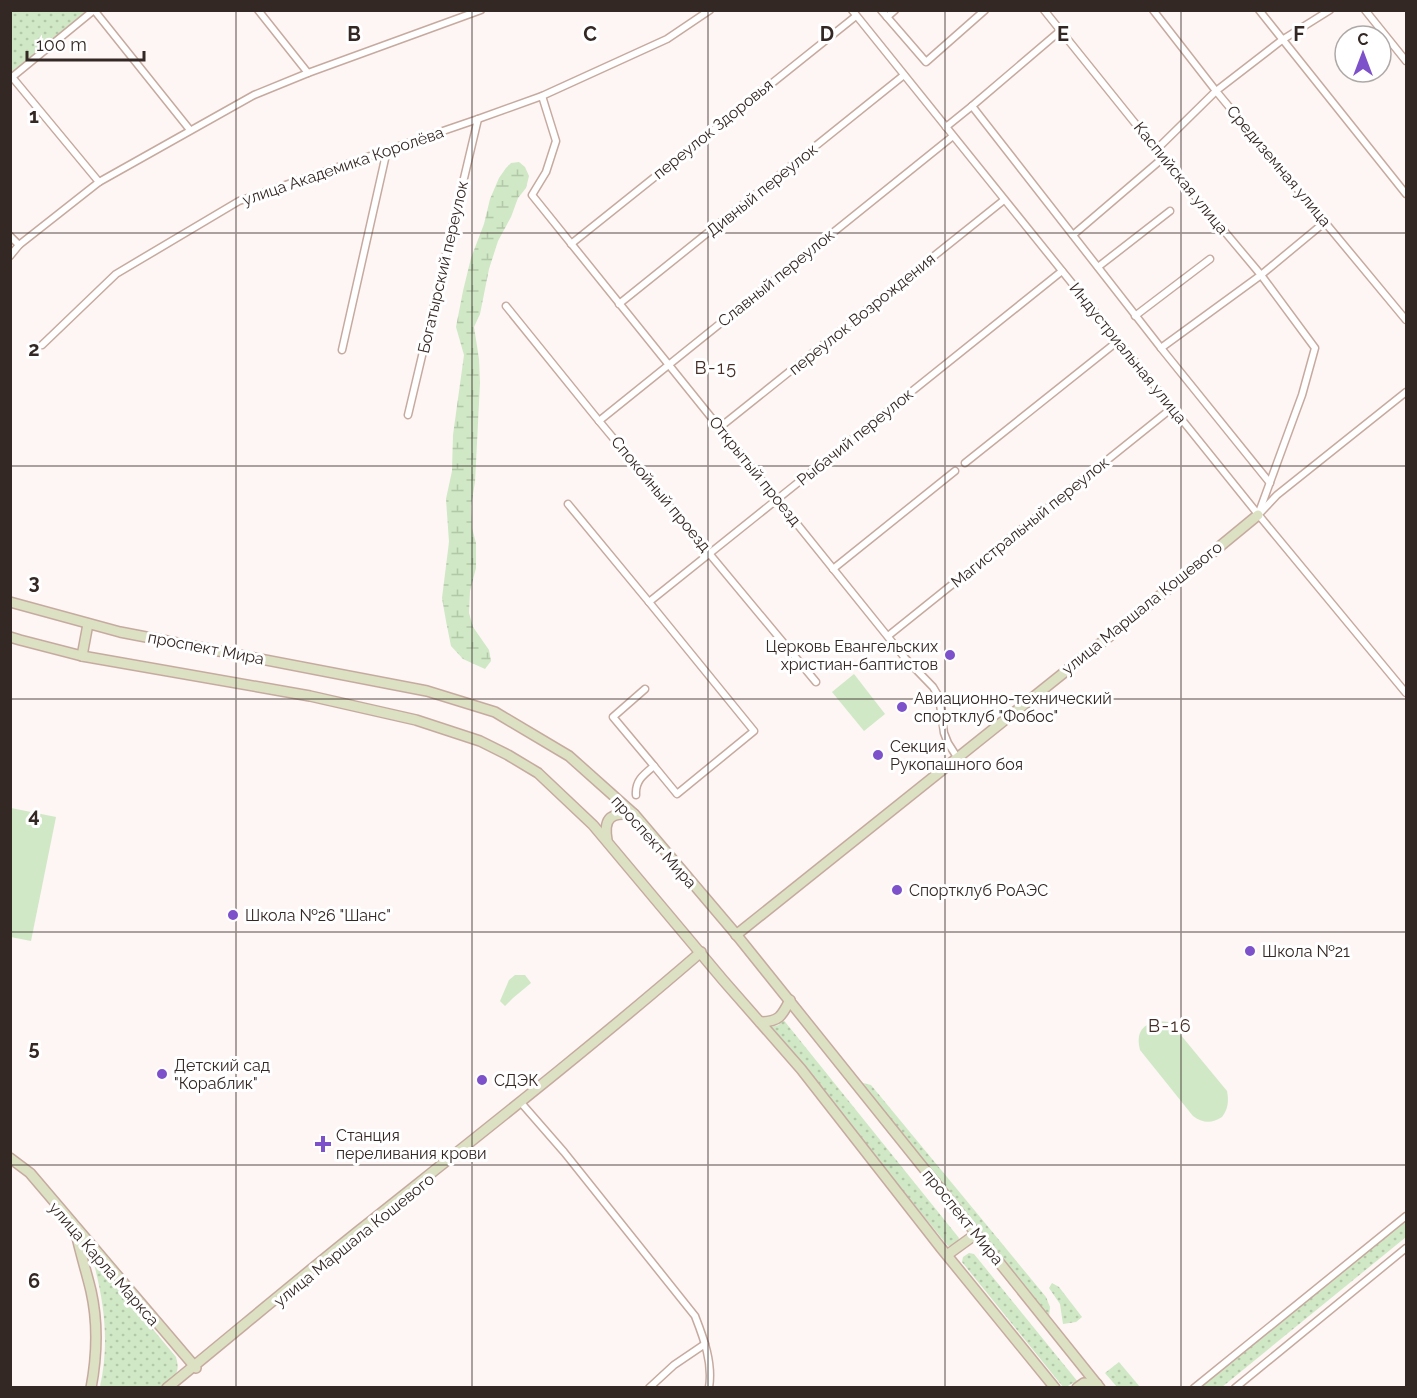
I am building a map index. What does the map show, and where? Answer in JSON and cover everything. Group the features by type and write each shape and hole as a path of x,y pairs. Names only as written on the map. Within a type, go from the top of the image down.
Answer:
{"main road":[{"name":"улица Маршала Кошевого","path":"736,934 956,756 1151,603 1257,513"},
{"name":"проспект Мира","path":"10,602 120,632 427,691 495,712 569,756 634,814 736,934 1099,1386"},
{"path":"82,656 88,624"},
{"name":"проспект Мира","path":"10,636 82,656 309,696 416,720 480,741 538,773 593,825 801,1069 1054,1388"},
{"path":"608,842 605,827 611,817 619,813 634,814"},
{"name":"улица Маршала Кошевого","path":"170,1388 361,1232 523,1105 702,954"},
{"path":"194,1367 359,1230 702,954"},
{"path":"760,1022 771,1022 782,1016 790,1000"},
{"name":"улица Карла Маркса","path":"10,1159 28,1175 75,1228 194,1367"},
{"path":"75,1228 92,1293 96,1340 91,1388"},
{"path":"947,1255 976,1234"},
{"path":"1077,1388 1084,1383 1099,1386"}],"street":[{"path":"99,182 11,78 94,10 190,130"},
{"path":"258,10 308,73"},
{"path":"10,256 19,245 99,182 254,95 482,10"},
{"name":"улица Академика Королёва","path":"42,345 116,274 239,201 542,96 667,39 710,10"},
{"path":"882,10 926,62 985,10"},
{"path":"887,17 895,10"},
{"name":"Каспийская улица","path":"1044,10 1261,275 1315,348 1302,395 1270,483"},
{"name":"Средиземная улица","path":"1153,10 1216,91 1407,320"},
{"path":"1259,10 1407,194"},
{"path":"1157,149 1216,91 1282,40 1330,10"},
{"path":"1365,10 1407,61"},
{"name":"Индустриальная улица","path":"854,13 1257,513 1407,693"},
{"name":"переулок Здоровья","path":"571,244 854,13"},
{"path":"946,127 1060,31"},
{"name":"Дивный переулок","path":"619,304 904,75"},
{"name":"Открытый проезд","path":"542,96 556,141 546,172 532,195 905,658 933,687 939,697 945,734 956,756"},
{"path":"972,105 1161,348 1270,483 1257,513"},
{"name":"Богатырский переулок","path":"408,415 478,119"},
{"name":"Славный переулок","path":"599,421 953,136"},
{"path":"342,350 387,150"},
{"path":"1073,235 1163,158"},
{"name":"переулок Возрождения","path":"719,428 1004,200"},
{"path":"1098,267 1170,211"},
{"path":"1161,348 1261,275 1324,222"},
{"path":"10,236 19,245"},
{"path":"1136,316 1210,259"},
{"name":"Рыбачий переулок","path":"649,602 1062,271"},
{"name":"Спокойный проезд","path":"506,306 816,682"},
{"path":"965,464 1118,341"},
{"name":"улица Маршала Кошевого","path":"1257,513 1407,392"},
{"name":"Магистральный переулок","path":"888,636 1172,408"},
{"path":"833,569 955,471"},
{"path":"568,504 754,731 677,794 613,717 645,689"},
{"path":"636,795 640,777 654,766"},
{"path":"523,1105 564,1152 695,1316 705,1344 711,1378 710,1388"},
{"path":"1194,1388 1407,1216"},
{"path":"1235,1388 1407,1248"},
{"path":"649,1388 674,1365 705,1344"}],"green space":[{"path":"11,10 88,10 88,11 11,73"},
{"path":"519,162 525,167 529,176 526,188 518,198 498,241 489,269 480,314 474,327 480,383 475,482 471,506 472,528 476,543 476,568 470,591 469,613 473,627 489,650 491,661 485,669 463,659 451,646 442,598 449,542 446,499 452,471 453,435 464,355 456,327 471,258 484,224 490,199 506,168 511,163"},
{"path":"854,674 885,714 864,731 832,692"},
{"path":"11,808 56,817 31,941 11,937"},
{"path":"515,975 525,975 531,983 505,1006 500,1001 509,980"},
{"path":"782,1018 959,1238 955,1244 948,1246 769,1027 779,1025"},
{"path":"1157,1021 1170,1022 1227,1091 1228,1105 1222,1117 1207,1122 1193,1116 1140,1050 1141,1031 1147,1025"},
{"path":"855,1081 871,1085 1046,1297 1050,1307 1049,1317 1046,1318"},
{"path":"1406,1219 1406,1237 1222,1387 1199,1388"},
{"path":"969,1253 974,1254 1078,1382 1063,1387 962,1262 963,1257"},
{"path":"92,1256 176,1357 177,1372 161,1387 100,1387 105,1337 100,1289"},
{"path":"1052,1283 1059,1287 1082,1317 1076,1322 1063,1324 1060,1304 1049,1288"},
{"path":"1119,1362 1140,1387 1117,1387 1105,1373"}],"place":[{"name":"Церковь Евангельских христиан-баптистов","path":"950,655"},
{"name":"Авиационно-технический спортклуб \"Фобос\"","path":"902,707"},
{"name":"Секция Рукопашного боя","path":"878,755"},
{"name":"Спортклуб РоАЭС","path":"897,890"},
{"name":"Школа №26 \"Шанс\"","path":"233,915"},
{"name":"Школа №21","path":"1250,951"},
{"name":"Детский сад \"Кораблик\"","path":"162,1074"},
{"name":"СДЭК","path":"482,1080"},
{"name":"Станция переливания крови","path":"323,1144"}],"district":[{"name":"В-15","path":"716,367"},
{"name":"В-16","path":"1170,1025"}]}
